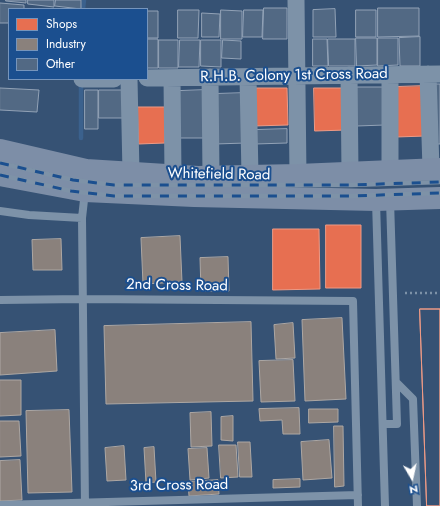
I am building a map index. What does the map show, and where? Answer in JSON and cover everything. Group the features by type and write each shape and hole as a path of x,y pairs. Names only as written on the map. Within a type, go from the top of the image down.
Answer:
{"main road":[{"name":"Whitefield Road","path":"0,150 85,181 131,173 250,176 436,169"},
{"name":"Whitefield Road","path":"0,175 85,181 194,196 383,200 440,199"}],"street":[{"path":"296,0 298,175"},
{"path":"434,74 436,169"},
{"name":"R.H.B. Colony 1st Cross Road","path":"148,78 434,74"},
{"path":"349,75 350,173"},
{"path":"390,75 390,171"},
{"path":"210,77 211,176"},
{"path":"248,77 250,176"},
{"path":"172,78 173,175"},
{"path":"129,80 131,173"}],"lane":[{"path":"85,181 82,218 85,504"},
{"path":"383,200 393,293 397,424 383,424"},
{"path":"383,200 383,424 385,506"},
{"path":"0,211 29,215 82,218"},
{"name":"2nd Cross Road","path":"0,300 83,299 353,301 358,495"},
{"path":"396,382 413,399 417,506"},
{"path":"358,495 358,506"},
{"name":"3rd Cross Road","path":"0,505 85,504 358,495"}],"path":[{"path":"393,293 440,293"}],"building: Shops":[{"path":"425,86 426,136 396,137 395,87"},
{"path":"254,88 287,88 288,125 254,126"},
{"path":"314,88 346,88 347,130 315,131"},
{"path":"138,107 165,107 165,143 139,144"},
{"path":"326,225 361,225 361,288 326,288"},
{"path":"273,229 319,229 320,289 273,290"},
{"path":"420,309 440,309 440,506 427,506"},
{"path":"420,309 440,309 440,506 427,506"}],"building: Industry":[{"path":"180,236 182,282 143,284 141,238"},
{"path":"61,239 62,270 33,270 32,240"},
{"path":"228,257 229,291 201,291 200,258"},
{"path":"342,318 346,399 305,401 302,320"},
{"path":"251,322 253,401 106,404 104,326"},
{"path":"293,323 295,358 276,359 274,325"},
{"path":"55,330 57,371 0,375 0,333"},
{"path":"293,360 295,401 261,402 259,361"},
{"path":"0,380 21,380 21,415 0,416"},
{"path":"299,408 300,434 283,434 282,420 260,421 259,409"},
{"path":"309,409 338,409 338,422 309,423"},
{"path":"69,410 72,492 28,493 26,411"},
{"path":"211,412 212,446 191,447 190,413"},
{"path":"233,416 233,441 221,440 221,417"},
{"path":"0,421 19,421 21,456 0,457"},
{"path":"334,426 343,426 344,486 335,487"},
{"path":"329,440 332,478 303,480 301,442"},
{"path":"238,442 250,442 252,477 240,477"},
{"path":"219,445 236,445 238,477 221,478"},
{"path":"124,446 126,480 107,481 105,448"},
{"path":"154,447 156,482 146,483 144,448"},
{"path":"207,448 209,478 190,480 188,449"},
{"path":"20,460 22,500 0,501 0,461"},
{"path":"300,479 300,487 273,488 273,480"},
{"path":"218,480 219,494 189,496 188,482"}],"building: Other":[{"path":"26,0 26,3 6,1"},
{"path":"28,0 54,0 54,7 28,4"},
{"path":"56,0 81,0 81,8 55,6"},
{"path":"0,3 24,5 24,8 8,8 8,23 0,23"},
{"path":"264,8 287,8 287,39 263,39"},
{"path":"378,8 419,8 419,36 378,37"},
{"path":"335,9 336,37 313,37 313,10"},
{"path":"178,10 199,10 198,38 178,38"},
{"path":"221,10 242,11 242,39 221,39"},
{"path":"244,10 263,10 262,37 243,37"},
{"path":"356,10 376,10 376,37 356,37"},
{"path":"148,11 158,11 158,38 148,38"},
{"path":"202,13 220,14 219,37 202,37"},
{"path":"420,37 420,66 400,66 399,38"},
{"path":"356,38 377,38 377,65 357,66"},
{"path":"378,38 398,38 398,65 378,66"},
{"path":"148,39 158,39 158,68 148,68"},
{"path":"313,39 327,39 328,66 313,66"},
{"path":"328,39 355,39 355,66 329,66"},
{"path":"159,40 178,40 178,68 159,68"},
{"path":"180,40 200,40 199,67 179,67"},
{"path":"201,40 221,40 221,67 201,66"},
{"path":"223,40 241,41 241,59 222,58"},
{"path":"435,84 440,84 440,144 435,144"},
{"path":"357,87 384,87 385,125 357,126"},
{"path":"0,88 39,90 37,112 0,110"},
{"path":"85,90 98,90 98,129 85,129"},
{"path":"99,90 124,90 124,118 99,118"},
{"path":"205,90 206,138 179,138 179,91"},
{"path":"245,93 246,143 215,144 214,94"},
{"path":"287,129 287,143 255,144 255,130"}],"waterway":[{"path":"83,8 84,0"},
{"path":"81,82 81,138"}],"railway":[{"path":"0,163 73,180 114,185 351,185 440,182"},
{"path":"0,175 71,191 114,196 351,196 440,193"}]}
